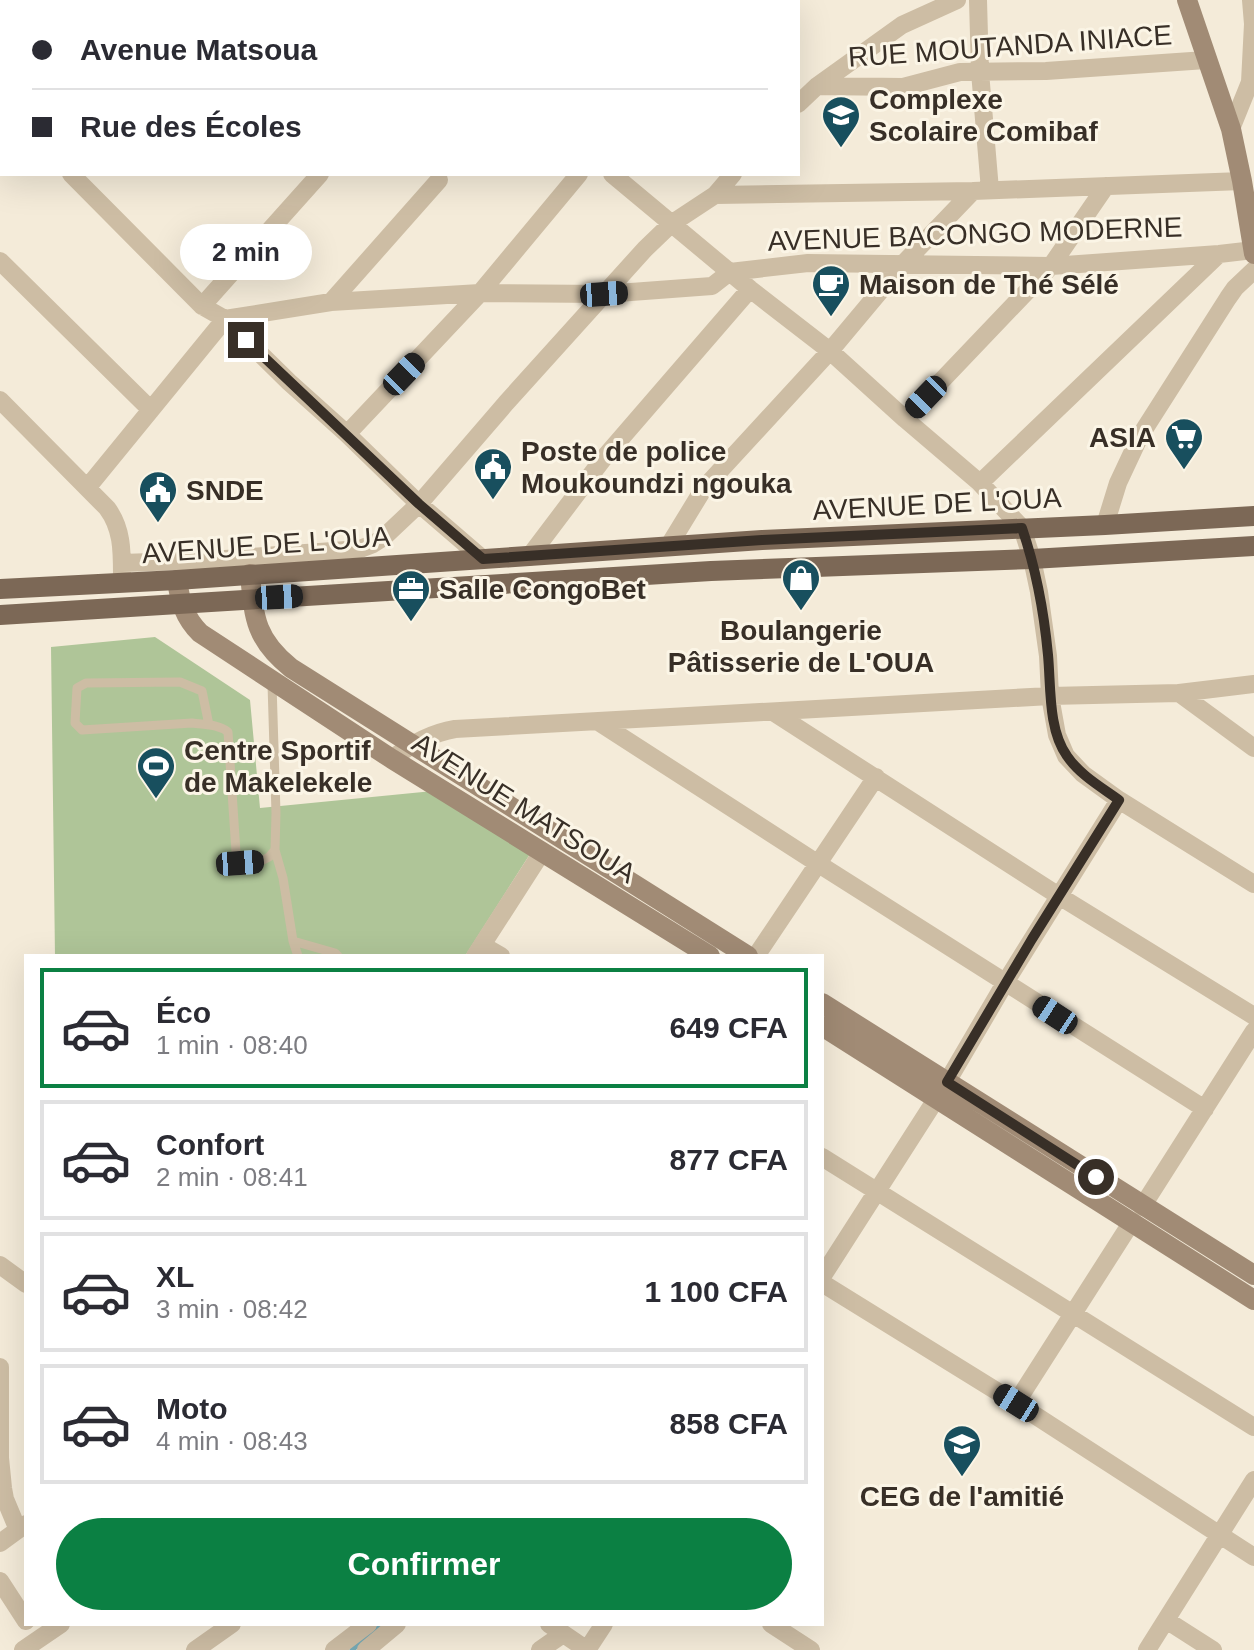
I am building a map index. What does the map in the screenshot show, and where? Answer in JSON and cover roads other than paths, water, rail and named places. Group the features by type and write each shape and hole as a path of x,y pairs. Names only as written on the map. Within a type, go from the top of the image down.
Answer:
{"main road":[{"name":"AVENUE DE L'OUA","path":"0,589 122,573 177,580 211,569 250,574 361,558 529,557 777,539 1254,516"},
{"name":"AVENUE DE L'OUA","path":"0,615 711,571 1032,559 1254,546"}],"street":[{"path":"800,102 817,86 902,25 957,0"},
{"path":"668,547 704,488 830,351 902,265 981,191 978,0"},
{"path":"1187,0 1231,129 1254,252"},
{"path":"1231,129 1250,82 1251,0"},
{"name":"RUE MOUTANDA INIACE","path":"817,86 903,87 960,72 1046,71 1206,60"},
{"path":"73,176 202,306 225,319 419,504 483,559"},
{"path":"202,306 318,176"},
{"path":"347,434 480,293 577,176"},
{"path":"614,176 830,351 980,483 1022,528 1032,559 1057,735 1066,756 1083,774 1119,800 1254,884"},
{"path":"0,400 107,508 115,520 119,535 122,573 361,558 419,504 645,249 671,224 715,195 731,176"},
{"path":"331,302 439,180"},
{"path":"715,195 981,191 1242,181"},
{"path":"905,419 1051,266 1106,186"},
{"name":"AVENUE BACONGO MODERNE","path":"225,319 331,302 480,293 604,294 712,286 730,272 808,263 1051,266 1254,252"},
{"path":"980,483 1219,254"},
{"path":"0,261 151,410"},
{"path":"1105,525 1118,483 1140,436 1228,298 1254,270"},
{"path":"529,557 603,459 750,289"},
{"path":"87,488 225,319"},
{"name":"AVENUE MATSOUA","path":"250,574 261,636 280,659 745,954"},
{"name":"AVENUE MATSOUA","path":"177,580 181,604 200,633 392,759 707,954"},
{"path":"392,759 411,744 455,729 1050,696 1179,693 1254,684"},
{"path":"1179,693 1254,748"},
{"path":"773,712 1059,896 1254,1016"},
{"path":"600,723 1205,1109"},
{"path":"757,954 876,777"},
{"path":"824,1274 942,1090 1119,800"},
{"path":"478,950 542,852"},
{"path":"824,1004 942,1090 1137,1215 1254,1300"},
{"path":"824,1027 942,1090"},
{"path":"1016,1403 1254,1031"},
{"path":"824,1158 1254,1427"},
{"path":"1137,1215 1254,1275"},
{"path":"0,1265 24,1283"},
{"path":"824,1284 1016,1403 1254,1557"},
{"path":"0,1367 0,1458 5,1499 22,1527 0,1543"},
{"path":"1147,1650 1254,1480"},
{"path":"0,1581 24,1623"},
{"path":"1166,1620 1213,1650"},
{"path":"32,1637 57,1626"},
{"path":"195,1650 229,1626"},
{"path":"334,1650 365,1626"},
{"path":"366,1650 395,1626"},
{"path":"540,1650 556,1629 587,1650 603,1626"},
{"path":"774,1626 811,1650"}],"lane":[{"path":"209,725 202,691 180,682 86,683 77,688 75,723 82,730 192,723 209,725 220,726 228,732 235,841 240,863 261,861 275,850"},
{"path":"272,682 275,850 297,954"},
{"path":"293,941 336,954"}],"waterway":[{"path":"352,1650 381,1626"}],"place":[{"name":"Complexe Scolaire Comibaf","path":"841,149"},
{"name":"Maison de Thé Sélé","path":"831,318"},
{"name":"ASIA","path":"1184,471"},
{"name":"Poste de police Moukoundzi ngouka","path":"493,501"},
{"name":"SNDE","path":"158,524"},
{"name":"Boulangerie Pâtisserie de L'OUA","path":"801,612"},
{"name":"Salle CongoBet","path":"411,623"},
{"name":"Centre Sportif de Makelekele","path":"156,800"},
{"name":"CEG de l'amitié","path":"962,1478"}]}
